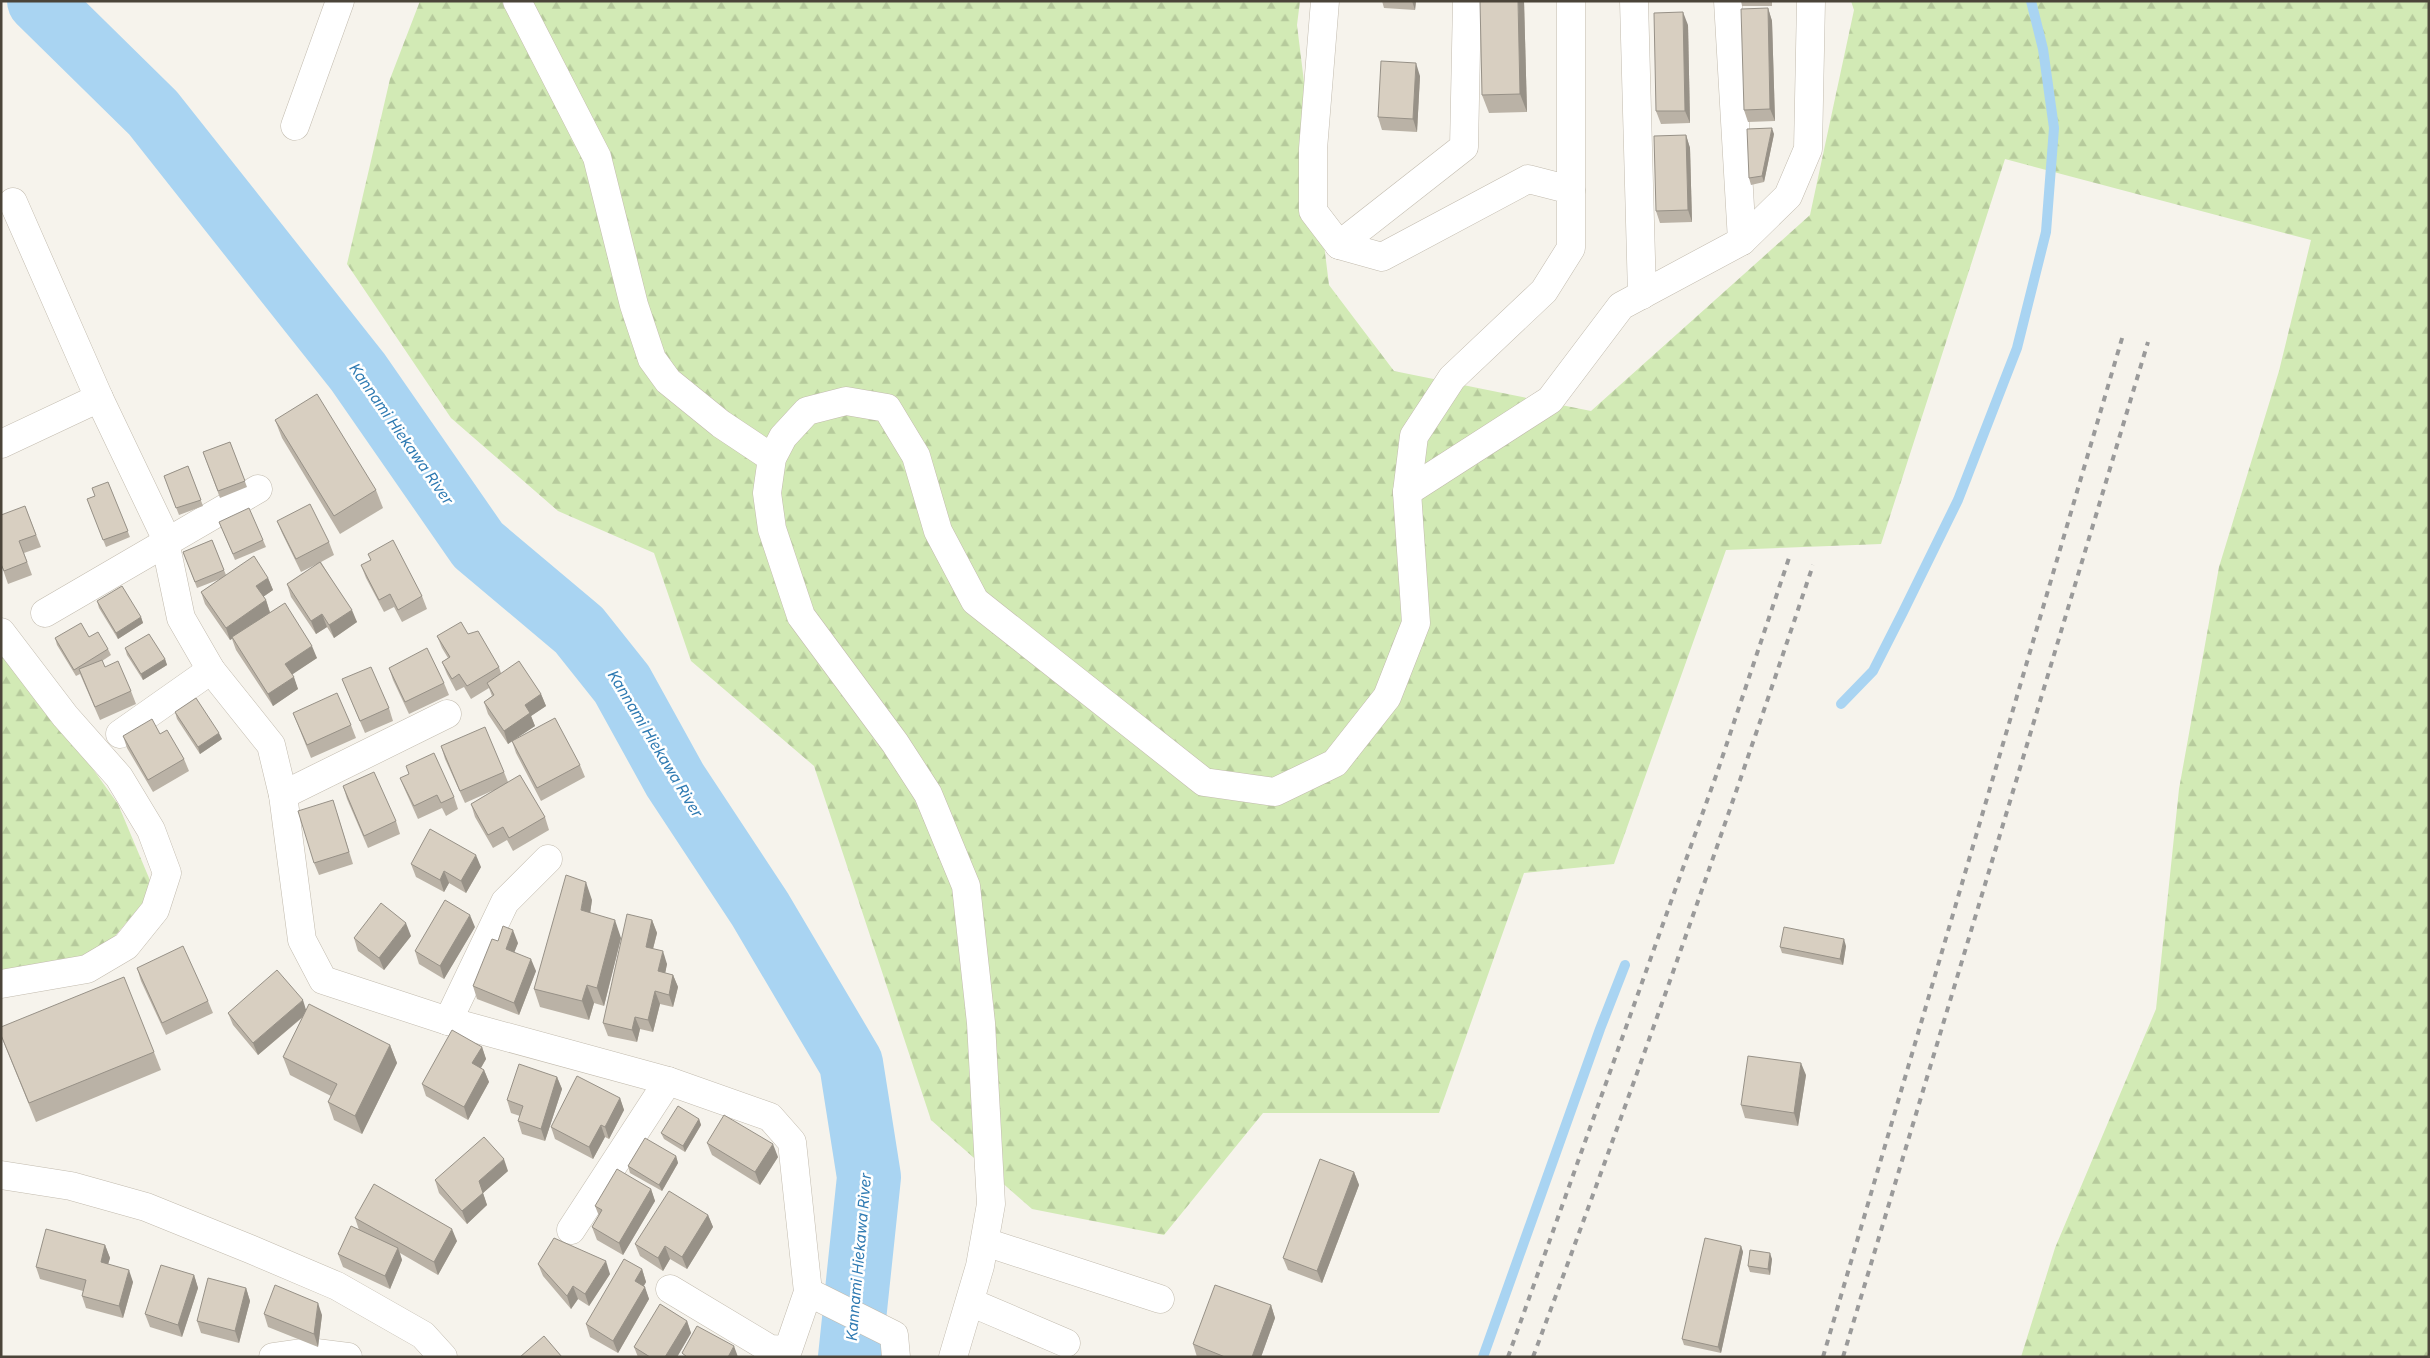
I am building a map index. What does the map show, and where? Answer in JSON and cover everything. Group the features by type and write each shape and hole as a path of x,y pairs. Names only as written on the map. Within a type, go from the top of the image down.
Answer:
{"street":[{"path":"295,126 340,1"},
{"path":"517,1 597,157 634,305 652,359 668,381 721,424 772,458"},
{"path":"1325,1 1313,150 1313,211 1339,245 1382,257 1528,179 1570,190"},
{"path":"1339,245 1464,147 1467,1"},
{"path":"953,1357 970,1302 985,1242 991,1204 981,1023 966,886 928,794 895,744 801,616 772,530 767,492 772,458 783,437 807,411 846,400 886,408 916,456 938,531 975,601 1204,782 1275,792 1335,763 1387,697 1416,623 1407,492 1414,436 1452,378 1544,291 1571,248 1571,1"},
{"path":"1634,1 1642,295"},
{"path":"1728,1 1742,241"},
{"path":"1407,492 1550,400 1620,306 1742,241 1788,196 1808,149 1811,1"},
{"path":"13,202 99,398 163,532 181,618 211,670 271,745 283,795 302,940 323,980 448,1021 668,1082 770,1117 792,1142 808,1292 788,1350 770,1349 670,1289"},
{"path":"1,444 99,398"},
{"path":"45,613 258,489"},
{"path":"1,632 65,716 119,777 151,830 167,873 155,910 126,946 87,969 1,984"},
{"path":"120,734 211,670"},
{"path":"283,795 447,714"},
{"path":"448,1021 504,902 548,859"},
{"path":"572,1230 668,1082"},
{"path":"1,1175 70,1186 146,1207 250,1249 337,1286 423,1335 443,1357"},
{"path":"985,1242 1160,1299"},
{"path":"808,1292 895,1346"},
{"path":"970,1302 1066,1343"},
{"path":"273,1357 308,1352 348,1357"}],"green space":[{"path":"420,1 1300,1 1297,25 1329,285 1394,371 1591,411 1810,215 1854,10 1851,1 2429,1 2429,1357 2021,1357 2055,1248 2156,1009 2179,789 2219,567 2279,371 2311,240 2005,159 1881,544 1726,550 1614,864 1524,873 1439,1113 1263,1113 1164,1235 1032,1209 931,1120 814,766 691,661 654,553 558,511 451,418 347,264 390,79"},
{"path":"1,625 14,659 118,804 154,890 87,969 1,975"}],"building":[{"path":"1480,1 1518,1 1520,94 1482,95"},
{"path":"1768,8 1770,109 1744,110 1741,9"},
{"path":"1683,12 1685,111 1656,111 1654,13"},
{"path":"1381,61 1416,63 1413,119 1378,117"},
{"path":"1772,128 1762,176 1749,178 1747,129"},
{"path":"1686,135 1688,210 1656,211 1654,136"},
{"path":"317,394 376,490 334,516 275,420"},
{"path":"230,442 245,481 218,491 203,452"},
{"path":"188,466 201,500 176,508 164,476"},
{"path":"108,482 128,531 103,540 87,499 95,496 92,488"},
{"path":"310,504 329,542 296,559 277,521"},
{"path":"25,506 36,535 19,541 27,562 4,571 1,564 1,515"},
{"path":"249,508 263,540 233,554 219,522"},
{"path":"212,540 224,570 195,582 183,552"},
{"path":"393,540 422,596 398,610 390,594 379,600 361,565 371,560 368,554"},
{"path":"254,556 268,578 256,586 266,600 226,628 201,592"},
{"path":"320,562 352,610 329,625 322,614 311,621 287,584"},
{"path":"122,586 141,617 116,633 97,601"},
{"path":"285,603 312,646 285,664 294,677 268,694 232,637"},
{"path":"461,622 468,634 478,631 499,667 467,686 459,674 452,679 442,662 450,657 437,636"},
{"path":"81,623 89,637 98,632 108,649 74,670 55,638"},
{"path":"149,634 165,659 141,674 125,648"},
{"path":"427,648 444,683 405,702 389,668"},
{"path":"102,660 105,667 118,661 131,691 95,707 79,669"},
{"path":"519,661 541,694 525,705 530,713 504,731 484,702 494,695 487,683"},
{"path":"371,667 389,708 360,721 342,679"},
{"path":"337,693 351,725 307,745 293,713"},
{"path":"196,698 219,733 198,747 175,712"},
{"path":"555,718 580,765 537,788 512,741"},
{"path":"152,719 160,734 167,730 184,759 148,780 123,736"},
{"path":"485,727 504,772 460,791 441,746"},
{"path":"434,753 454,797 441,803 437,795 414,806 400,778 409,774 406,766"},
{"path":"374,772 396,821 364,836 343,786"},
{"path":"520,775 545,817 509,838 503,827 488,835 471,804"},
{"path":"333,800 349,852 314,863 298,811"},
{"path":"430,829 476,855 461,881 444,871 440,880 411,864"},
{"path":"566,875 586,882 581,910 615,920 597,988 587,985 582,1001 534,989"},
{"path":"445,900 470,915 440,966 415,951"},
{"path":"381,903 406,923 379,958 354,938"},
{"path":"627,914 652,920 646,947 663,951 658,971 673,975 669,995 655,991 648,1020 635,1017 632,1030 603,1023"},
{"path":"503,926 513,930 506,949 531,959 514,1003 473,986 492,939 498,941"},
{"path":"1784,927 1844,939 1840,959 1780,947"},
{"path":"183,946 208,1001 162,1023 137,968"},
{"path":"277,970 303,1000 253,1043 228,1013"},
{"path":"124,977 154,1052 29,1103 1,1035 1,1027"},
{"path":"309,1004 390,1045 355,1116 328,1102 337,1084 283,1057"},
{"path":"452,1030 482,1047 472,1063 484,1070 464,1107 422,1084"},
{"path":"1748,1056 1801,1063 1794,1113 1741,1105"},
{"path":"519,1064 557,1077 541,1129 518,1121 523,1106 507,1100"},
{"path":"577,1076 620,1098 605,1127 601,1125 589,1147 551,1127"},
{"path":"678,1106 699,1119 683,1146 661,1133"},
{"path":"724,1115 773,1144 755,1172 707,1143"},
{"path":"484,1137 504,1159 479,1181 483,1193 462,1211 435,1180"},
{"path":"645,1138 676,1156 659,1185 628,1166"},
{"path":"1320,1159 1354,1172 1317,1271 1283,1258"},
{"path":"617,1169 651,1189 619,1243 592,1227 602,1210 595,1206"},
{"path":"374,1184 452,1229 434,1262 355,1218"},
{"path":"669,1191 708,1215 682,1257 665,1246 658,1258 635,1244"},
{"path":"351,1226 398,1248 385,1276 338,1254"},
{"path":"46,1229 105,1245 101,1262 129,1270 119,1306 82,1296 86,1280 36,1267"},
{"path":"554,1238 606,1261 585,1294 573,1286 567,1296 538,1264"},
{"path":"1705,1238 1741,1246 1718,1347 1682,1339"},
{"path":"1750,1250 1770,1253 1768,1269 1748,1266"},
{"path":"624,1259 642,1269 635,1281 645,1287 613,1341 586,1324"},
{"path":"161,1265 194,1275 178,1325 145,1314"},
{"path":"208,1278 246,1288 235,1331 197,1321"},
{"path":"275,1285 318,1303 314,1334 264,1314"},
{"path":"1215,1285 1271,1305 1252,1357 1225,1357 1193,1344"},
{"path":"660,1304 687,1321 665,1357 650,1357 634,1347"},
{"path":"697,1326 734,1346 728,1357 687,1357 682,1353"},
{"path":"544,1336 562,1357 520,1357"}],"waterway":[{"name":"Kannami Hiekawa River","path":"39,1 153,113 358,372 478,545 579,630 622,684 675,780 760,909 851,1063 869,1177 850,1357"},
{"path":"1841,704 1873,671 1903,612 1958,500 2017,348 2046,232 2054,128 2043,49 2031,1"},
{"path":"1483,1357 1600,1029 1625,965"}],"railway":[{"path":"1823,1357 2123,335"},
{"path":"1843,1357 2148,342"},
{"path":"1508,1357 1717,773 1790,555"},
{"path":"1533,1357 1606,1160 1813,565"}]}
